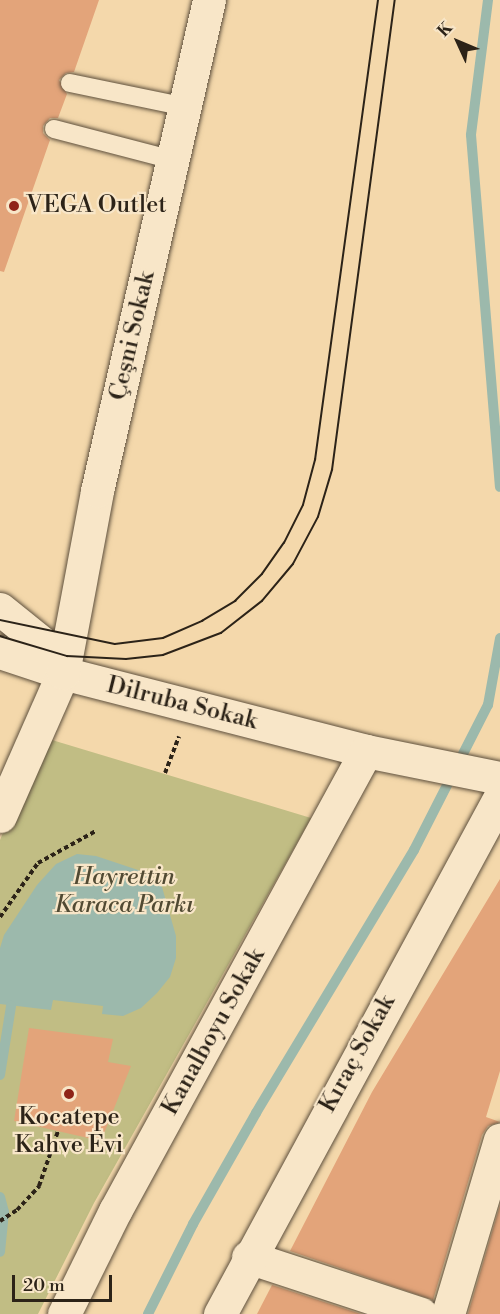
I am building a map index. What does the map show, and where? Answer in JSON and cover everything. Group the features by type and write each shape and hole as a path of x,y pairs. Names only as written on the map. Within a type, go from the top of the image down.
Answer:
{"street":[{"name":"Çeşni Sokak","path":"0,816 62,673 97,491 209,0"},
{"path":"0,609 52,651 62,673"},
{"name":"Dilruba Sokak","path":"0,652 62,673 494,783"},
{"name":"Kanalboyu Sokak","path":"64,1314 115,1211 366,751"},
{"name":"Kıraç Sokak","path":"220,1314 494,783"},
{"path":"448,1314 500,1140"},
{"path":"248,1257 421,1314"}],"lane":[{"path":"70,83 186,107"},
{"path":"54,129 173,160"}],"path":[{"path":"0,917 38,863 96,831"},
{"path":"0,1221 17,1210 39,1186 58,1131"}],"green space":[{"name":"Hayrettin Karaca Parkı","path":"42,737 311,818 94,1203 38,1314 0,1314 0,840"}],"shaded area":[{"path":"77,854 96,856 150,874 162,887 176,936 176,958 170,977 141,1008 123,1016 102,1014 103,1006 53,1000 51,1010 0,1004 0,948 4,935 37,885 56,864"}],"building":[{"name":"VEGA Outlet","path":"0,0 99,0 74,72 66,73 59,80 67,94 58,118 50,118 43,126 43,133 50,140 4,272 0,271"},
{"path":"500,879 500,1071 486,1117 500,1122 488,1126 482,1135 433,1300 290,1251 372,1092"},
{"name":"Kocatepe Kahve Evi","path":"29,1028 113,1039 108,1062 131,1066 101,1141 14,1121"},
{"path":"500,1205 500,1314 468,1314"},
{"path":"272,1285 361,1314 257,1314"}],"waterway":[{"path":"488,0 471,135 500,487"},
{"path":"148,1314 193,1224 256,1113 414,850 488,705 500,638"},
{"path":"0,1075 11,1006"},
{"path":"0,1197 4,1212 0,1252"}],"tram line":[{"path":"0,620 115,644 163,638 202,621 235,601 262,574 284,543 303,505 315,460 378,0"},
{"path":"0,636 67,656 126,659 163,655 221,633 262,601 293,564 318,517 332,470 395,0"}],"place":[{"name":"VEGA Outlet","path":"14,206"},
{"name":"Kocatepe Kahve Evi","path":"69,1094"}]}
